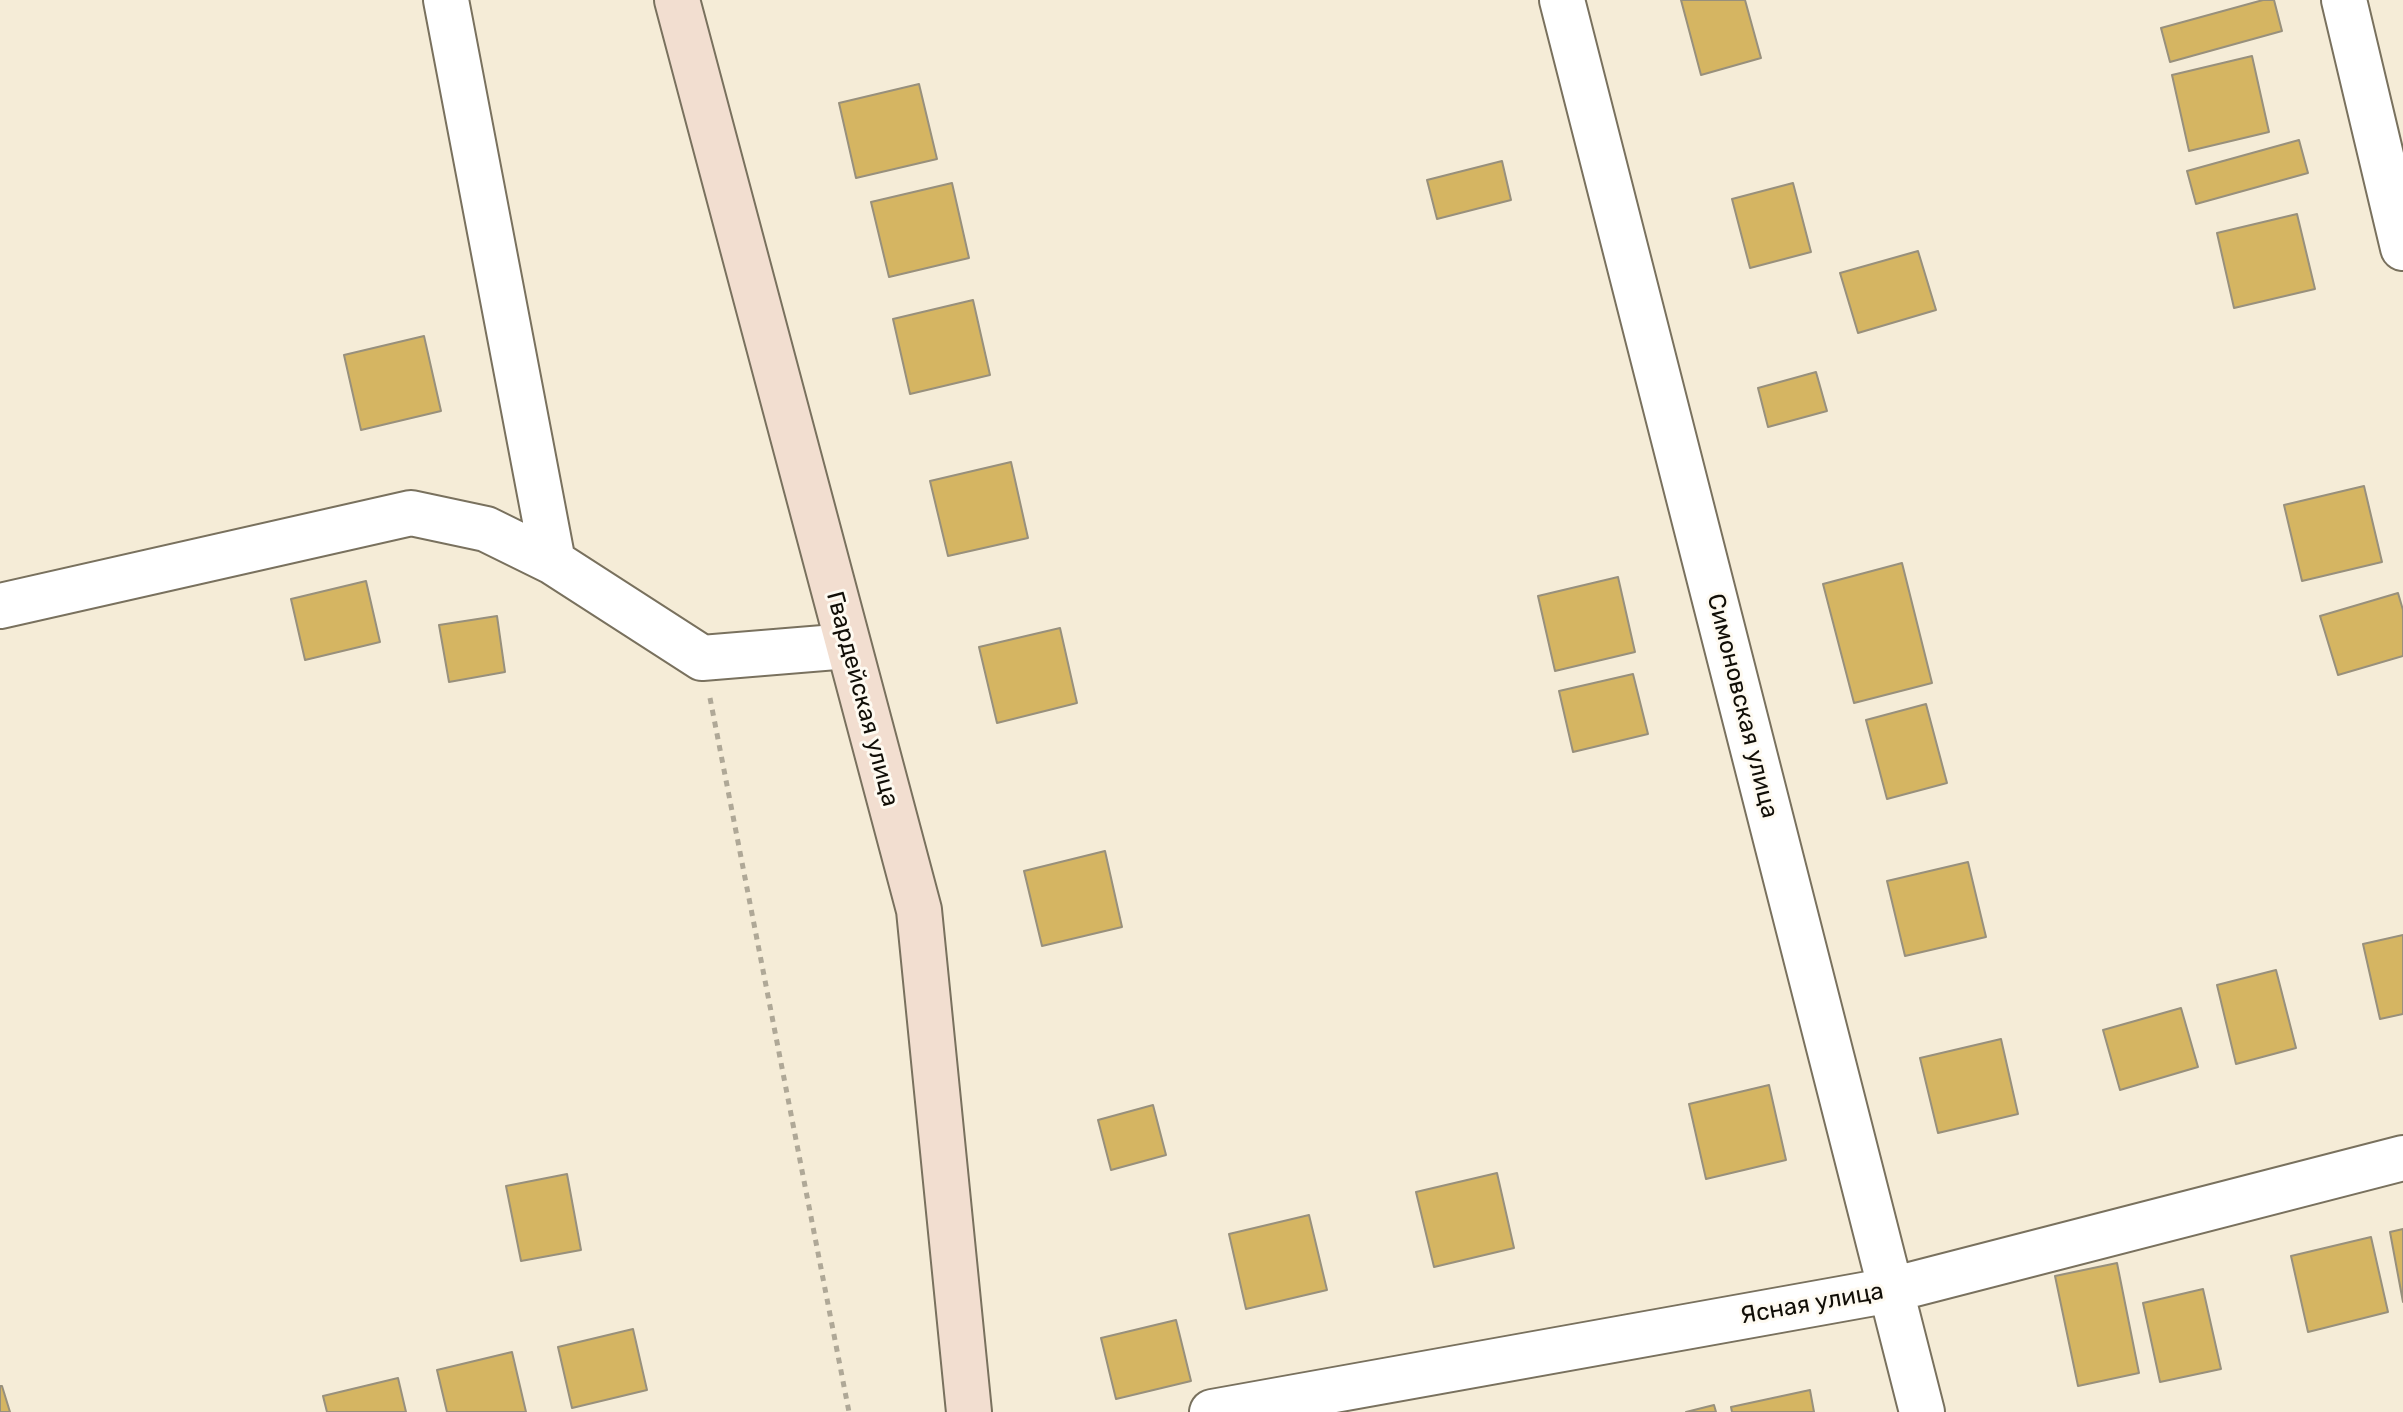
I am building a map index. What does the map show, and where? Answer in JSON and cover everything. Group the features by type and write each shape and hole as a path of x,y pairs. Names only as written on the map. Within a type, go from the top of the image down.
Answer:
{"street":[{"path":"446,0 553,562"},
{"name":"Гвардейская улица","path":"677,0 919,910 969,1412"},
{"name":"Симоновская улица","path":"1562,0 1922,1412"},
{"path":"2344,0 2403,248"},
{"path":"0,606 411,513 486,529 553,562 702,658 848,646"},
{"name":"Ясная улица","path":"1212,1412 1891,1290 2403,1158"}],"path":[{"path":"702,658 849,1412"}],"building":[{"path":"1681,0 1745,0 1761,58 1701,75"},
{"path":"2263,0 2274,0 2282,31 2170,62 2161,28"},
{"path":"2252,56 2269,132 2189,151 2172,75"},
{"path":"919,84 937,159 856,178 839,103"},
{"path":"2299,140 2308,173 2196,204 2187,171"},
{"path":"1502,161 1511,200 1437,219 1427,180"},
{"path":"952,183 969,258 889,277 871,202"},
{"path":"1793,183 1811,252 1750,268 1732,199"},
{"path":"2297,214 2315,289 2234,308 2217,233"},
{"path":"1918,251 1936,310 1858,333 1840,273"},
{"path":"973,300 990,375 910,394 893,319"},
{"path":"424,336 441,411 361,430 344,355"},
{"path":"1816,372 1827,411 1768,427 1758,388"},
{"path":"1011,462 1028,538 948,556 930,481"},
{"path":"2364,486 2382,562 2302,581 2284,505"},
{"path":"1902,563 1932,683 1854,703 1823,584"},
{"path":"1618,577 1635,652 1555,671 1538,596"},
{"path":"366,581 380,642 305,660 291,599"},
{"path":"2398,593 2403,610 2403,656 2338,675 2320,616"},
{"path":"497,616 505,672 449,682 439,625"},
{"path":"1060,628 1077,703 997,723 979,647"},
{"path":"1633,674 1648,734 1573,752 1559,691"},
{"path":"1926,704 1947,783 1887,799 1866,720"},
{"path":"1105,851 1122,927 1042,946 1024,871"},
{"path":"1968,862 1986,937 1905,956 1887,881"},
{"path":"2403,935 2403,1014 2380,1019 2363,944"},
{"path":"2276,970 2296,1048 2236,1064 2217,985"},
{"path":"2181,1008 2198,1067 2120,1090 2103,1030"},
{"path":"2001,1039 2018,1114 1938,1133 1920,1058"},
{"path":"1769,1085 1786,1160 1706,1179 1689,1104"},
{"path":"1153,1105 1166,1155 1111,1170 1098,1120"},
{"path":"1497,1173 1514,1248 1434,1267 1416,1192"},
{"path":"567,1174 581,1250 521,1261 506,1186"},
{"path":"1309,1215 1327,1290 1246,1309 1229,1234"},
{"path":"2403,1229 2403,1302 2390,1232"},
{"path":"2371,1237 2388,1312 2308,1332 2291,1256"},
{"path":"2117,1263 2139,1373 2078,1386 2055,1276"},
{"path":"2203,1289 2221,1369 2160,1382 2143,1303"},
{"path":"1176,1320 1191,1381 1116,1399 1101,1338"},
{"path":"633,1329 647,1390 572,1408 558,1347"},
{"path":"512,1352 526,1412 447,1412 437,1370"},
{"path":"398,1378 406,1412 327,1412 323,1396"},
{"path":"2,1386 10,1412 0,1412"},
{"path":"1810,1390 1814,1412 1732,1412 1731,1407"},
{"path":"1714,1405 1716,1412 1686,1412"}]}
